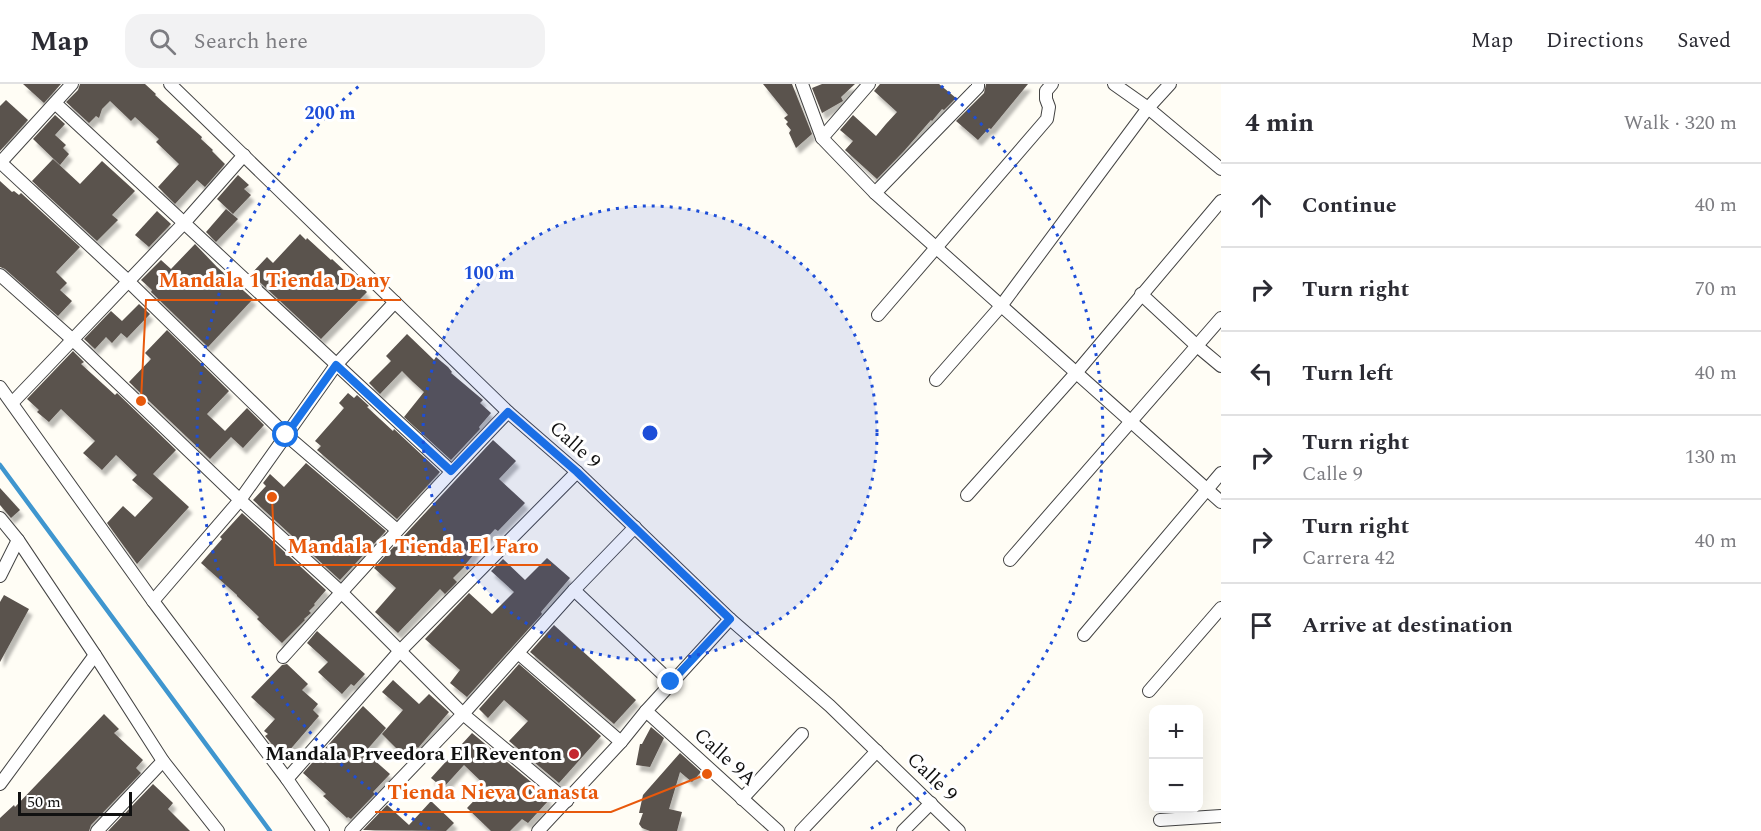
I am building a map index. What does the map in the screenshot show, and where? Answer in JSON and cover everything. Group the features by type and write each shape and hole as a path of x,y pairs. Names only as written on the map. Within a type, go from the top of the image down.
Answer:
{"street":[{"path":"72,84 0,162 286,435 397,530"},
{"name":"Calle 9","path":"170,84 508,412 577,472 730,619 830,706 959,831"},
{"path":"802,84 822,138 875,194 1221,502"},
{"path":"822,138 869,84"},
{"path":"875,194 978,84"},
{"path":"878,315 1047,119 1049,107 1046,91 1052,84"},
{"path":"1114,84 1219,163"},
{"path":"936,380 1001,306 1148,108 1170,84"},
{"path":"55,103 451,471"},
{"path":"13,402 184,223 244,156"},
{"path":"967,495 1076,373 1221,201"},
{"path":"0,275 73,340 240,500 341,592 463,714 567,801"},
{"path":"1141,294 1221,366"},
{"path":"153,600 240,500 336,365 395,302"},
{"path":"1010,560 1221,318"},
{"path":"0,387 323,831"},
{"path":"283,657 451,471 508,412"},
{"path":"287,779 399,651 577,472"},
{"path":"1084,635 1221,473"},
{"path":"0,518 18,540 163,761 211,828"},
{"path":"351,831 463,714 574,590 635,527"},
{"path":"0,576 18,540"},
{"path":"574,590 671,682"},
{"path":"1149,692 1221,608"},
{"path":"538,831 730,619"},
{"path":"518,654 621,742"},
{"path":"0,784 95,655"},
{"name":"Calle 9A","path":"646,711 778,831"},
{"path":"742,799 802,734"},
{"path":"801,831 877,751"},
{"path":"97,831 163,761"},
{"path":"903,831 931,803"},
{"path":"1160,820 1221,816"}],"building":[{"path":"23,84 61,84 44,103"},
{"path":"80,84 145,84 202,137 201,139 225,164 205,187 197,180 175,204 158,187 179,164 156,142 159,139 135,117 131,121 110,101 102,109 99,118 96,116 89,123 66,102 78,90"},
{"path":"763,84 792,84 812,134 796,148 789,133 791,130 786,124 788,122 784,118 788,115"},
{"path":"822,84 855,84 841,97 843,101 822,113 812,88"},
{"path":"880,84 939,84 956,98 931,120 877,179 845,150 853,141 840,130 853,115 876,136 897,112 874,91"},
{"path":"986,84 1028,84 991,129 989,128 978,140 956,121 984,93"},
{"path":"6,100 28,120 0,151 0,106"},
{"path":"55,115 65,124 55,135 66,145 63,148 69,154 60,165 33,139"},
{"path":"53,159 80,184 102,161 135,191 112,215 118,220 97,241 32,181"},
{"path":"238,175 249,185 244,189 251,195 233,214 217,199"},
{"path":"0,181 12,192 19,195 21,193 80,247 56,272 67,283 60,290 72,301 58,316 0,267"},
{"path":"226,209 238,219 216,242 206,232"},
{"path":"157,211 171,224 149,247 135,235"},
{"path":"300,234 332,259 367,292 321,339 251,274 267,257 273,263"},
{"path":"195,244 253,299 208,347 141,280 161,260 171,269"},
{"path":"139,304 150,314 127,338 121,333 112,343 106,337 95,349 84,339 111,311 122,321"},
{"path":"167,330 229,391 208,415 225,431 247,408 264,425 243,448 231,437 210,459 129,382 151,359 145,353"},
{"path":"407,334 434,360 436,357 448,367 451,373 483,400 480,403 491,413 479,427 480,429 451,460 404,417 424,392 402,371 380,394 369,383 391,361 386,356"},
{"path":"73,351 84,362 81,364 115,395 117,393 176,450 153,474 189,507 137,564 107,523 123,506 135,517 153,498 132,480 137,475 116,455 102,470 83,453 95,441 61,409 49,422 27,399"},
{"path":"348,393 354,398 357,395 369,406 367,407 440,472 397,519 317,450 321,446 315,441 344,408 339,403"},
{"path":"493,440 516,461 499,479 525,503 498,531 495,529 474,552 453,578 457,582 445,594 440,589 398,633 375,612 396,588 374,568"},
{"path":"306,463 386,531 340,580 253,500 266,486 263,483 270,474 284,487"},
{"path":"0,488 20,510 11,518 0,505"},
{"path":"242,513 326,590 309,611 311,613 282,643 257,619 259,617 237,595 201,563"},
{"path":"547,558 570,578 541,612 542,614 467,697 450,683 460,670 425,639 469,593 492,614 514,592 491,571 503,559 525,580"},
{"path":"4,595 29,609 0,662 0,602"},
{"path":"554,625 636,700 614,724 530,652"},
{"path":"317,631 365,674 354,686 351,684 342,694 318,672 328,662 307,643"},
{"path":"287,664 308,684 302,690 318,704 313,710 319,716 282,756 265,736 268,734 264,731 275,719 251,697 282,665"},
{"path":"519,664 601,736 559,783 509,741 528,721 504,700 488,718 479,709"},
{"path":"393,680 419,704 429,694 449,712 418,748 414,745 404,756 382,734 403,710 382,692"},
{"path":"363,706 386,728 365,752 390,774 351,819 323,796 326,794 303,773"},
{"path":"104,714 119,729 114,733 143,760 136,768 141,773 91,825 89,831 0,831 0,818 14,805 15,807"},
{"path":"651,727 664,738 650,767 636,765 640,744"},
{"path":"472,733 548,796 546,798 549,800 528,823 522,819 510,831 491,831 467,808 487,787 464,765 443,788 431,778"},
{"path":"680,753 701,772 692,782 680,772 669,809 682,812 677,831 650,831 642,828 639,824 643,813 639,813 643,795"},
{"path":"153,784 173,803 168,809 190,831 108,831"},
{"path":"431,801 454,823 446,831 363,830 387,805 409,825"}],"waterway":[{"path":"0,465 270,831"}],"place":[{"name":"Mandala 1 Tienda Dany","path":"141,401"},
{"name":"Mandala 1 Tienda El Faro","path":"272,497"},
{"name":"Mandala Prveedora El Reventon","path":"574,754"},
{"name":"Tienda Nieva Canasta","path":"707,774"}],"route":[{"path":"286,435 336,365 451,471 508,412 577,472 730,619 671,682"}]}
